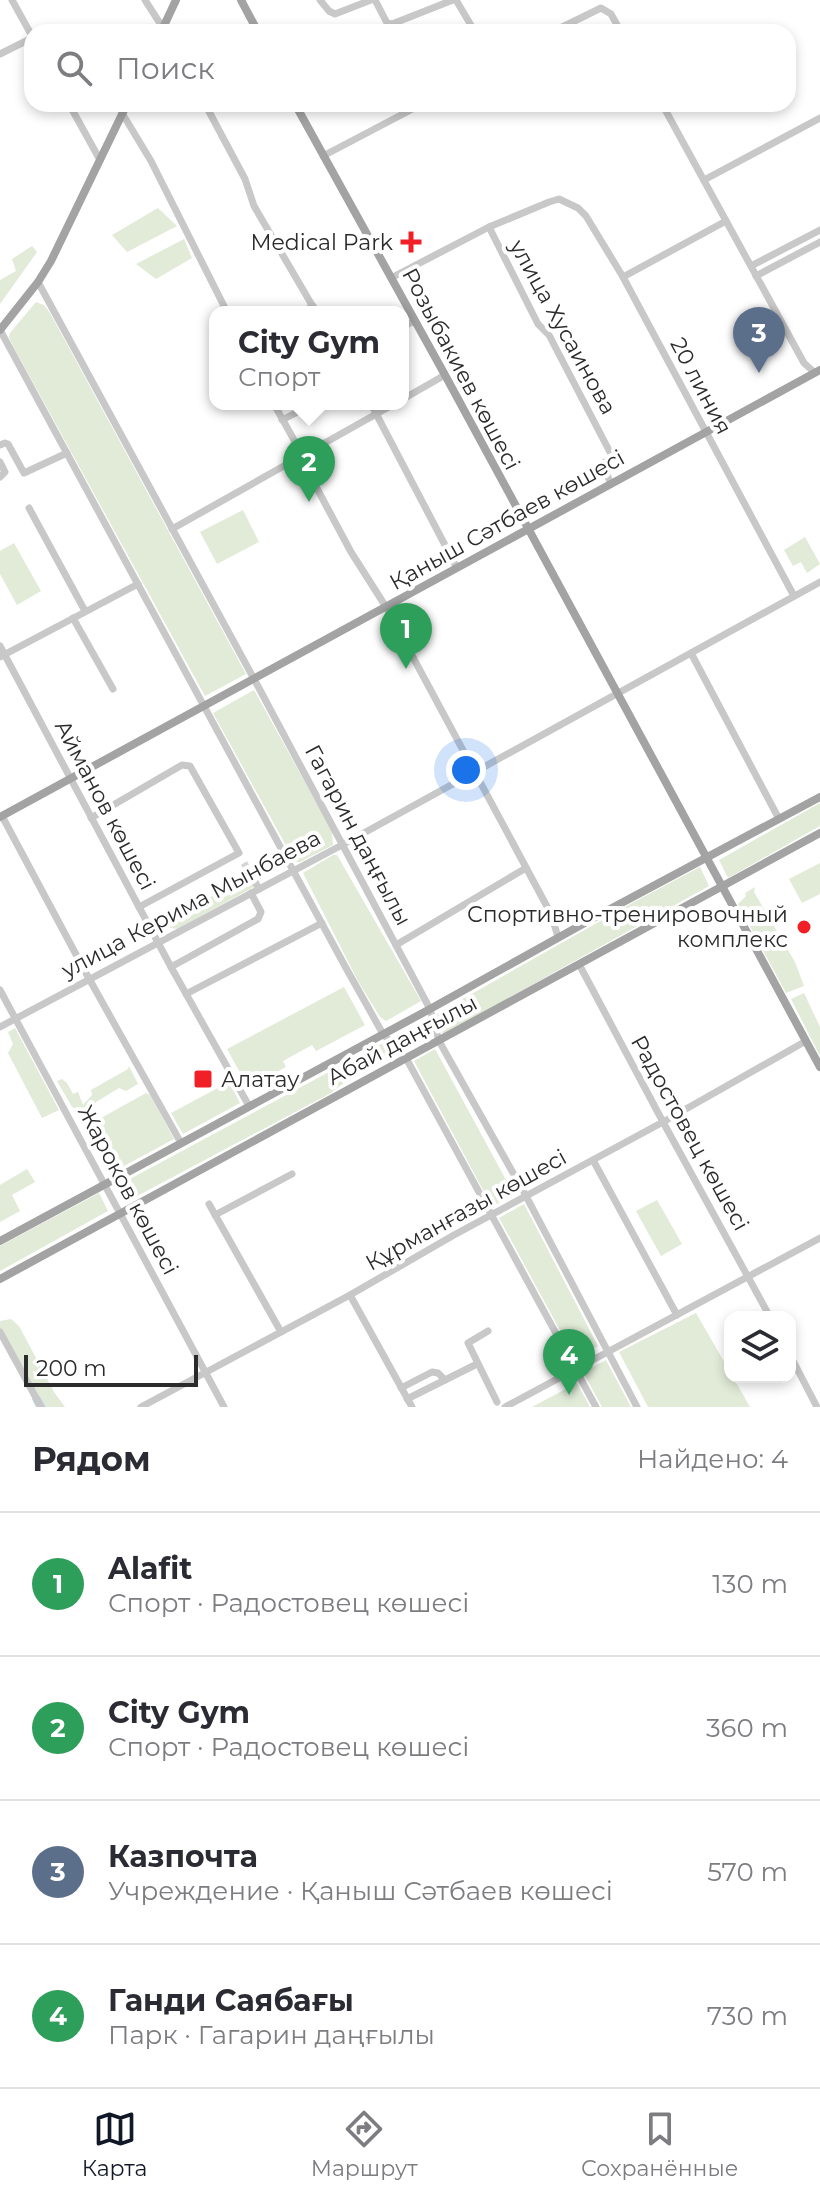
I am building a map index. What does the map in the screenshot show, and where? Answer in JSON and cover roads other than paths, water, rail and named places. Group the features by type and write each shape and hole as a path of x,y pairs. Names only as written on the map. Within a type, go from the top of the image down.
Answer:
{"main road":[{"path":"165,24 176,0"},
{"path":"241,0 254,24"},
{"path":"0,330 38,282 62,239 122,112"},
{"name":"Розыбакиев көшесі","path":"299,112 406,306"},
{"name":"Розыбакиев көшесі","path":"409,312 706,857"},
{"name":"Қаныш Сәтбаев көшесі","path":"1,816 818,372"},
{"name":"Абай даңғылы","path":"0,1241 820,797"},
{"name":"Абай даңғылы","path":"0,1279 820,833"},
{"path":"706,857 820,1067"}],"street":[{"path":"12,0 25,24"},
{"path":"145,0 159,24"},
{"path":"320,0 335,14 373,0 387,23 392,24 454,0 470,24"},
{"path":"568,24 601,8 611,14 617,24"},
{"path":"0,54 24,41"},
{"path":"73,112 100,160"},
{"path":"126,112 224,306"},
{"path":"209,112 245,179 254,206 312,306"},
{"path":"323,156 407,112"},
{"path":"666,112 804,363 818,372"},
{"path":"704,180 820,118"},
{"name":"20 линия","path":"489,227 559,199 578,208 586,216 623,277 794,596"},
{"path":"623,277 726,221"},
{"path":"391,278 489,227"},
{"name":"улица Хусаинова","path":"489,227 538,324 549,335 613,458 605,462 604,468 611,484"},
{"path":"751,266 820,230"},
{"path":"756,276 820,242"},
{"name":"Гагарин даңғылы","path":"38,282 396,945 430,1009 439,1041 526,1196 637,1407"},
{"path":"409,324 414,321"},
{"path":"0,330 383,1034 406,1058 596,1407"},
{"path":"409,396 445,375"},
{"path":"277,410 348,547 386,607 551,914 558,937"},
{"path":"282,420 301,410"},
{"path":"375,410 457,568"},
{"path":"172,529 384,410"},
{"path":"0,445 8,444 24,473 67,453"},
{"path":"0,462 5,472 0,477"},
{"path":"29,508 85,611"},
{"name":"улица Керима Мынбаева","path":"0,1027 342,845 820,582"},
{"path":"1,652 138,584"},
{"path":"73,618 113,689"},
{"name":"Айманов көшесі","path":"1,652 249,1106"},
{"path":"691,653 779,819"},
{"path":"91,818 182,765 190,766 244,863"},
{"path":"1,816 181,1143"},
{"path":"139,907 239,853"},
{"path":"396,945 526,868"},
{"path":"171,967 258,919 261,912 251,875"},
{"path":"186,994 322,923"},
{"name":"Радостовец көшесі","path":"580,966 767,1311"},
{"name":"Жароков көшесі","path":"0,990 224,1407"},
{"name":"Құрманғазы көшесі","path":"141,1407 350,1295 806,1041"},
{"path":"593,1160 677,1315"},
{"path":"215,1215 292,1174"},
{"path":"209,1204 281,1332"},
{"path":"505,1407 820,1238"},
{"path":"350,1295 412,1407"},
{"path":"488,1331 468,1343 497,1402"},
{"path":"0,1332 41,1407"},
{"path":"407,1399 477,1364"},
{"path":"796,1367 817,1407"},
{"path":"401,1388 432,1372 445,1380"}],"waterway":[{"path":"39,1397 45,1407"},
{"path":"33,1399 37,1407"}],"tunnel":[{"path":"244,863 251,875"}],"place":[{"name":"Medical Park","path":"411,242"},
{"name":"Казпочта","path":"759,373"},
{"name":"City Gym","path":"309,502"},
{"name":"Alafit","path":"406,669"},
{"name":"Спортивно-тренировочный комплекс","path":"804,927"},
{"name":"Алатау","path":"203,1079"},
{"name":"Ганди Саябағы","path":"569,1395"}]}
